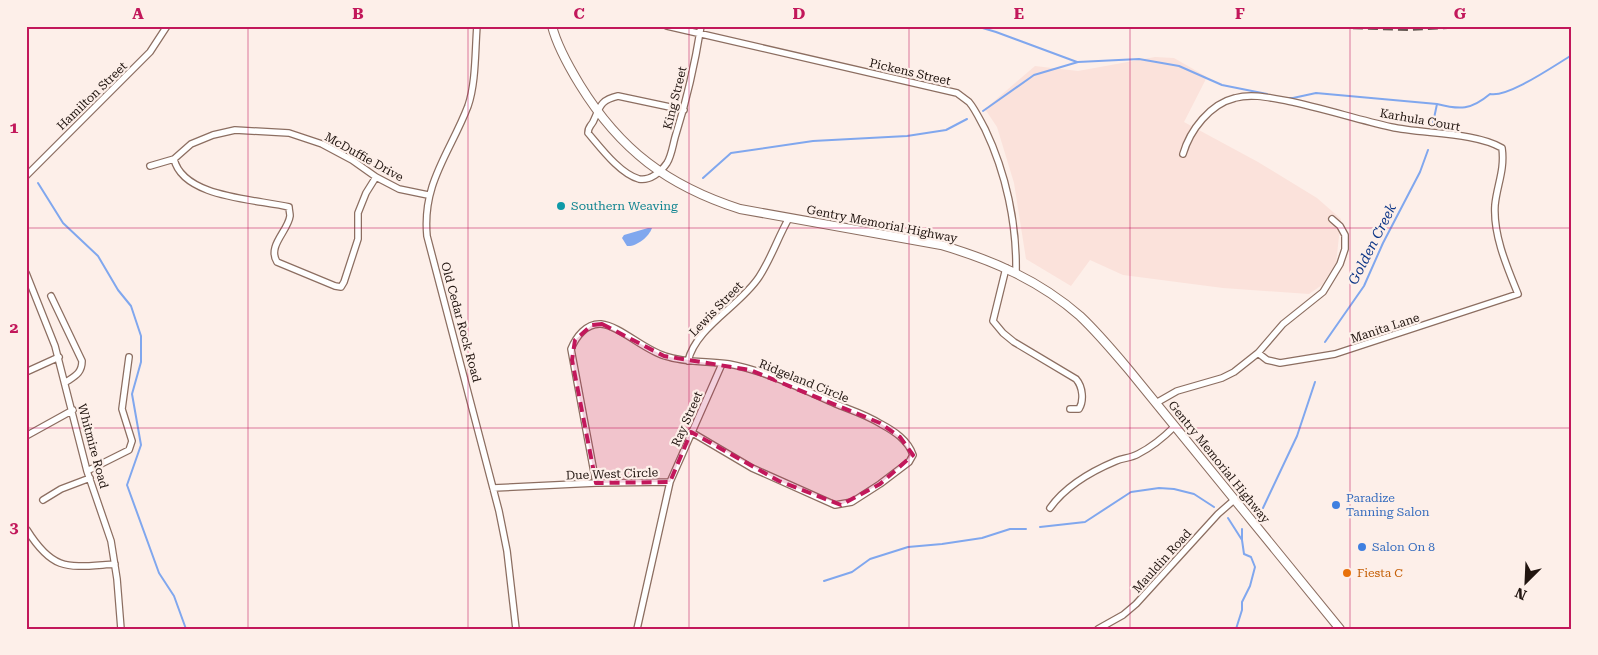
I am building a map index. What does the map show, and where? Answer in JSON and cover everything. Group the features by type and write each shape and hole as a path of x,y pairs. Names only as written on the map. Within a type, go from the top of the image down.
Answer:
{"main road":[{"name":"Gentry Memorial Highway","path":"552,26 572,73 611,129 660,172 687,189 711,200 740,209 941,245 973,254 1006,268 1040,286 1080,316 1106,343 1156,403 1340,629"}],"street":[{"name":"Hamilton Street","path":"26,176 140,63 150,52 167,26"},
{"name":"Old Cedar Rock Road","path":"477,26 472,87 468,105 437,171 428,195 426,223 427,236 494,488 507,551 516,629"},
{"name":"Pickens Street","path":"668,26 957,93 970,103 994,148 1011,207 1017,256 1016,274"},
{"name":"King Street","path":"660,172 668,161 684,110 701,26"},
{"path":"660,172 648,178 640,179 630,176 610,158 588,133 588,129 596,110 609,98 618,96 684,110"},
{"name":"Karhula Court","path":"1183,154 1203,118 1215,107 1234,98 1250,96 1298,103 1392,127 1494,144 1502,148 1503,158 1495,204 1498,232 1518,294"},
{"name":"McDuffie Drive","path":"150,166 174,159 191,144 235,130 289,133 322,144 352,160 376,177 399,188 428,195"},
{"path":"174,159 176,169 201,188 230,197 289,207 290,216 274,252 274,258 277,262 341,287 358,239 358,213 366,193 376,177"},
{"name":"Lewis Street","path":"688,361 690,352 704,332 735,304 760,276 789,218"},
{"path":"1156,403 1177,391 1222,378 1241,367 1258,353 1282,324 1323,292 1332,279 1346,249 1345,235 1340,226 1332,219"},
{"path":"1006,268 993,321 1014,342 1076,379 1080,384 1082,404 1079,409 1070,409"},
{"name":"Whitmire Road","path":"26,272 46,321 66,382 87,471 111,541 121,629"},
{"name":"Manita Lane","path":"1258,353 1267,360 1280,363 1336,354 1518,294"},
{"path":"51,296 82,361 82,368 78,374 66,382"},
{"name":"Ridgeland Circle","path":"596,483 571,349 575,340 584,330 592,325 602,324 621,332 644,347 664,356 750,370 786,383 880,423 900,436 910,446 913,454 909,462 880,484 852,502 835,505 752,468 691,432"},
{"path":"26,372 58,357"},
{"path":"87,471 129,450 132,441 122,409 129,357"},
{"name":"Ray Street","path":"670,482 722,364"},
{"path":"26,436 73,410"},
{"path":"1050,508 1063,493 1098,469 1118,460 1136,456 1164,438 1175,426"},
{"path":"43,500 61,489 90,478"},
{"name":"Due West Circle","path":"494,488 596,483 670,482 637,629"},
{"name":"Mauldin Road","path":"1098,629 1118,618 1136,604 1218,514 1234,500"},
{"path":"28,530 37,546 46,555 67,566 114,564"}],"highlighted area":[{"path":"602,324 664,356 750,370 880,423 900,437 913,455 880,484 841,505 779,481 691,432 670,482 596,483 572,360 575,340 592,325"}],"shaded area":[{"path":"1155,57 1174,58 1207,77 1184,122 1258,162 1317,198 1341,219 1336,263 1322,285 1309,294 1223,288 1123,275 1090,260 1071,286 1026,259 1014,183 997,127 985,109 1035,66 1078,71"}],"water":[{"path":"652,228 648,235 634,245 627,246 622,238 624,235"}],"waterway":[{"path":"976,26 1077,62"},
{"name":"Golden Creek","path":"1284,98 1316,93 1437,104 1459,108 1471,106 1490,94 1498,94 1519,86 1572,55"},
{"path":"983,111 1034,75 1078,62 1139,59 1179,66 1222,85 1267,94"},
{"name":"Golden Creek","path":"1433,123 1437,104"},
{"path":"703,178 731,153 813,141 907,136 946,130 967,119"},
{"name":"Golden Creek","path":"1325,342 1364,286 1383,243 1420,172 1428,150"},
{"path":"38,183 63,223 98,256 118,290 131,306 141,336 141,362 132,394 141,445 127,485 159,573 174,596 186,629"},
{"path":"669,209 677,203"},
{"name":"Golden Creek","path":"1263,508 1297,436 1315,382"},
{"path":"1040,527 1085,522 1131,492 1159,488 1174,489 1194,494 1214,507"},
{"path":"1228,518 1242,540"},
{"path":"824,581 852,572 870,559 908,547 982,538 1010,529 1026,529"},
{"name":"Golden Creek","path":"1236,629 1242,610 1242,602 1250,586 1255,567 1251,557 1244,554 1242,529"}],"railway":[{"path":"1278,26 1410,30 1485,26"}],"place":[{"name":"Southern Weaving","path":"561,206"},
{"name":"Paradize Tanning Salon","path":"1336,505"},
{"name":"Salon On 8","path":"1362,547"},
{"name":"Fiesta C","path":"1347,573"}]}
